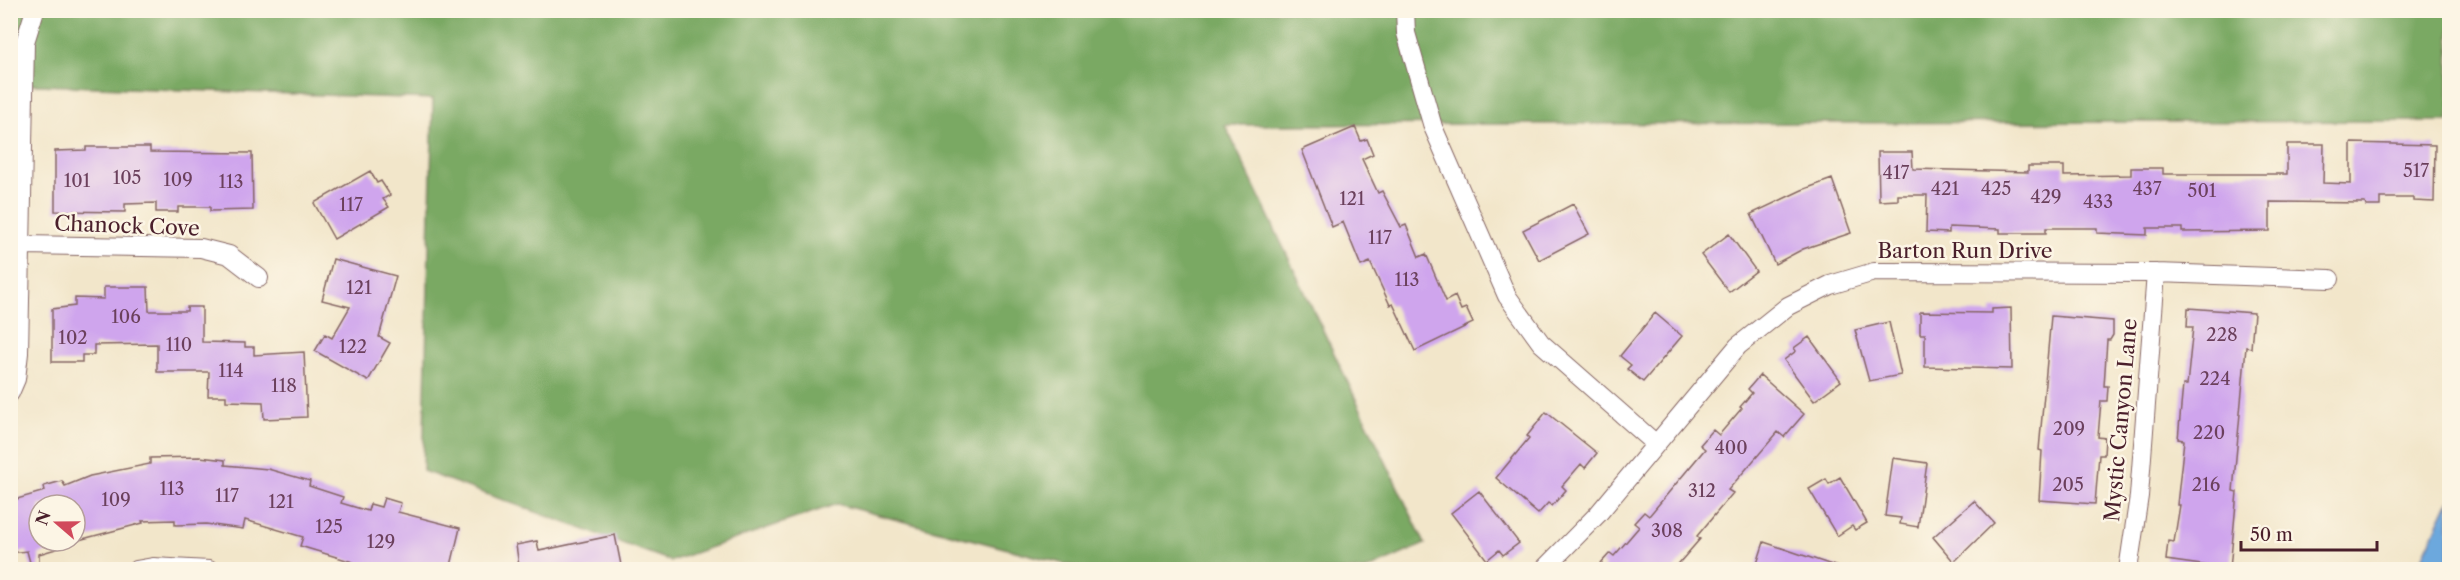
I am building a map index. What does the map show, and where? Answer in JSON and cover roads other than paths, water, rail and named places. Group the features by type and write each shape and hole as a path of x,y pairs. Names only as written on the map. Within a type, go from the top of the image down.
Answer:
{"street":[{"path":"10,393 16,379 19,353 25,42 35,10"},
{"path":"1405,10 1406,33 1433,127 1507,296 1541,343 1656,444"},
{"name":"Chanock Cove","path":"22,245 201,248 229,255 259,278"},
{"name":"Barton Run Drive","path":"1543,570 1598,514 1738,346 1788,306 1830,285 1874,272 2156,273 2330,279"},
{"name":"Mystic Canyon Lane","path":"2128,570 2139,496 2156,273"},
{"path":"136,570 153,567 209,570"}],"water":[{"path":"2449,500 2449,569 2417,569"}]}
